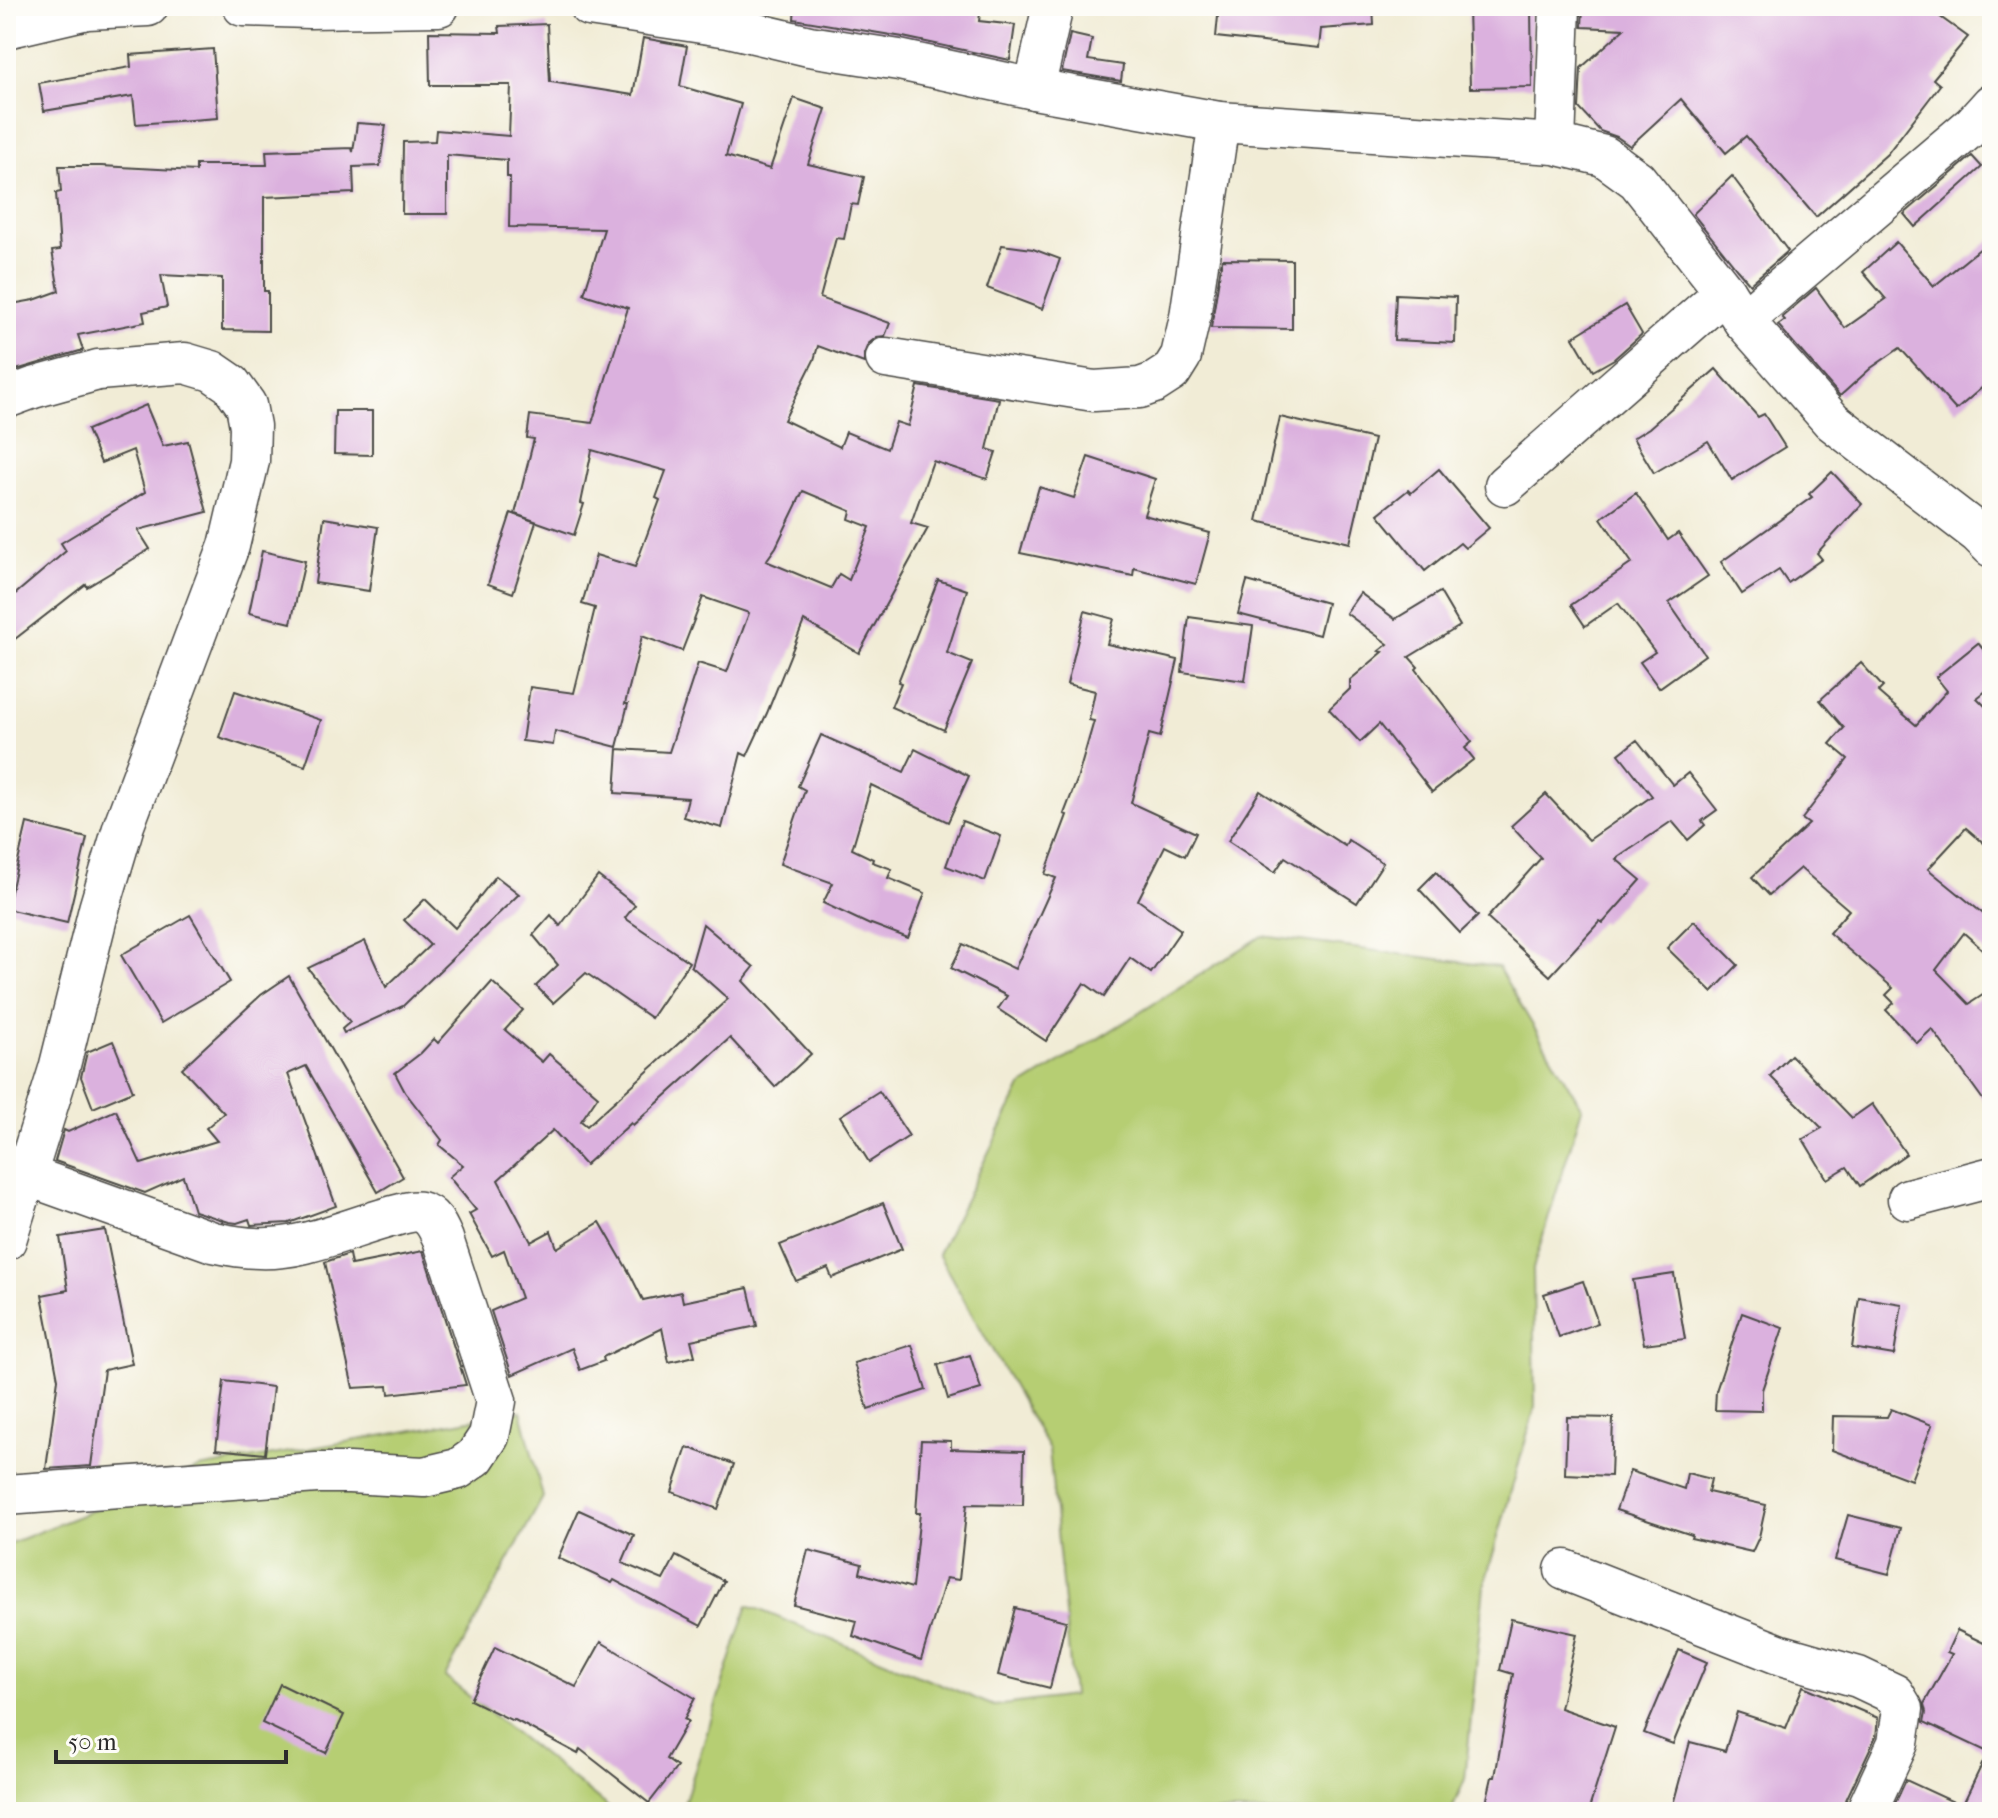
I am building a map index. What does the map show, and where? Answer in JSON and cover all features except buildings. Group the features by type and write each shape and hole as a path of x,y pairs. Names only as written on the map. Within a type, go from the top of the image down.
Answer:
{"street":[{"path":"6,28 87,8 148,6"},
{"path":"243,6 439,6"},
{"path":"589,6 729,27 809,46 899,60 1034,89 1219,122 1555,144 1604,156 1637,180 1734,306 1832,421 1988,534"},
{"path":"1034,89 1053,6"},
{"path":"1555,144 1560,6"},
{"path":"1505,485 1973,125 1992,104"},
{"path":"886,358 1094,391 1140,388 1171,372 1181,356 1190,317 1219,122"},
{"path":"6,398 98,370 185,363 212,371 231,384 246,405 250,426 249,461 229,546 124,825 99,909 59,1069 6,1240"},
{"path":"6,1495 317,1473 424,1477 458,1469 475,1457 489,1436 496,1401 443,1239 428,1215 417,1210 273,1249 238,1248 213,1242 26,1175"},
{"path":"1908,1199 1992,1177"},
{"path":"1565,1570 1781,1655 1858,1677 1894,1694 1903,1709 1898,1743 1866,1812"}],"green space":[{"path":"1262,936 1498,967 1582,1108 1533,1269 1535,1407 1484,1586 1465,1779 1451,1812 664,1812 683,1807 748,1605 994,1706 1073,1696 1049,1450 938,1254 1021,1087"},
{"path":"521,1411 543,1497 445,1677 614,1812 6,1812 6,1545 199,1468"}]}
